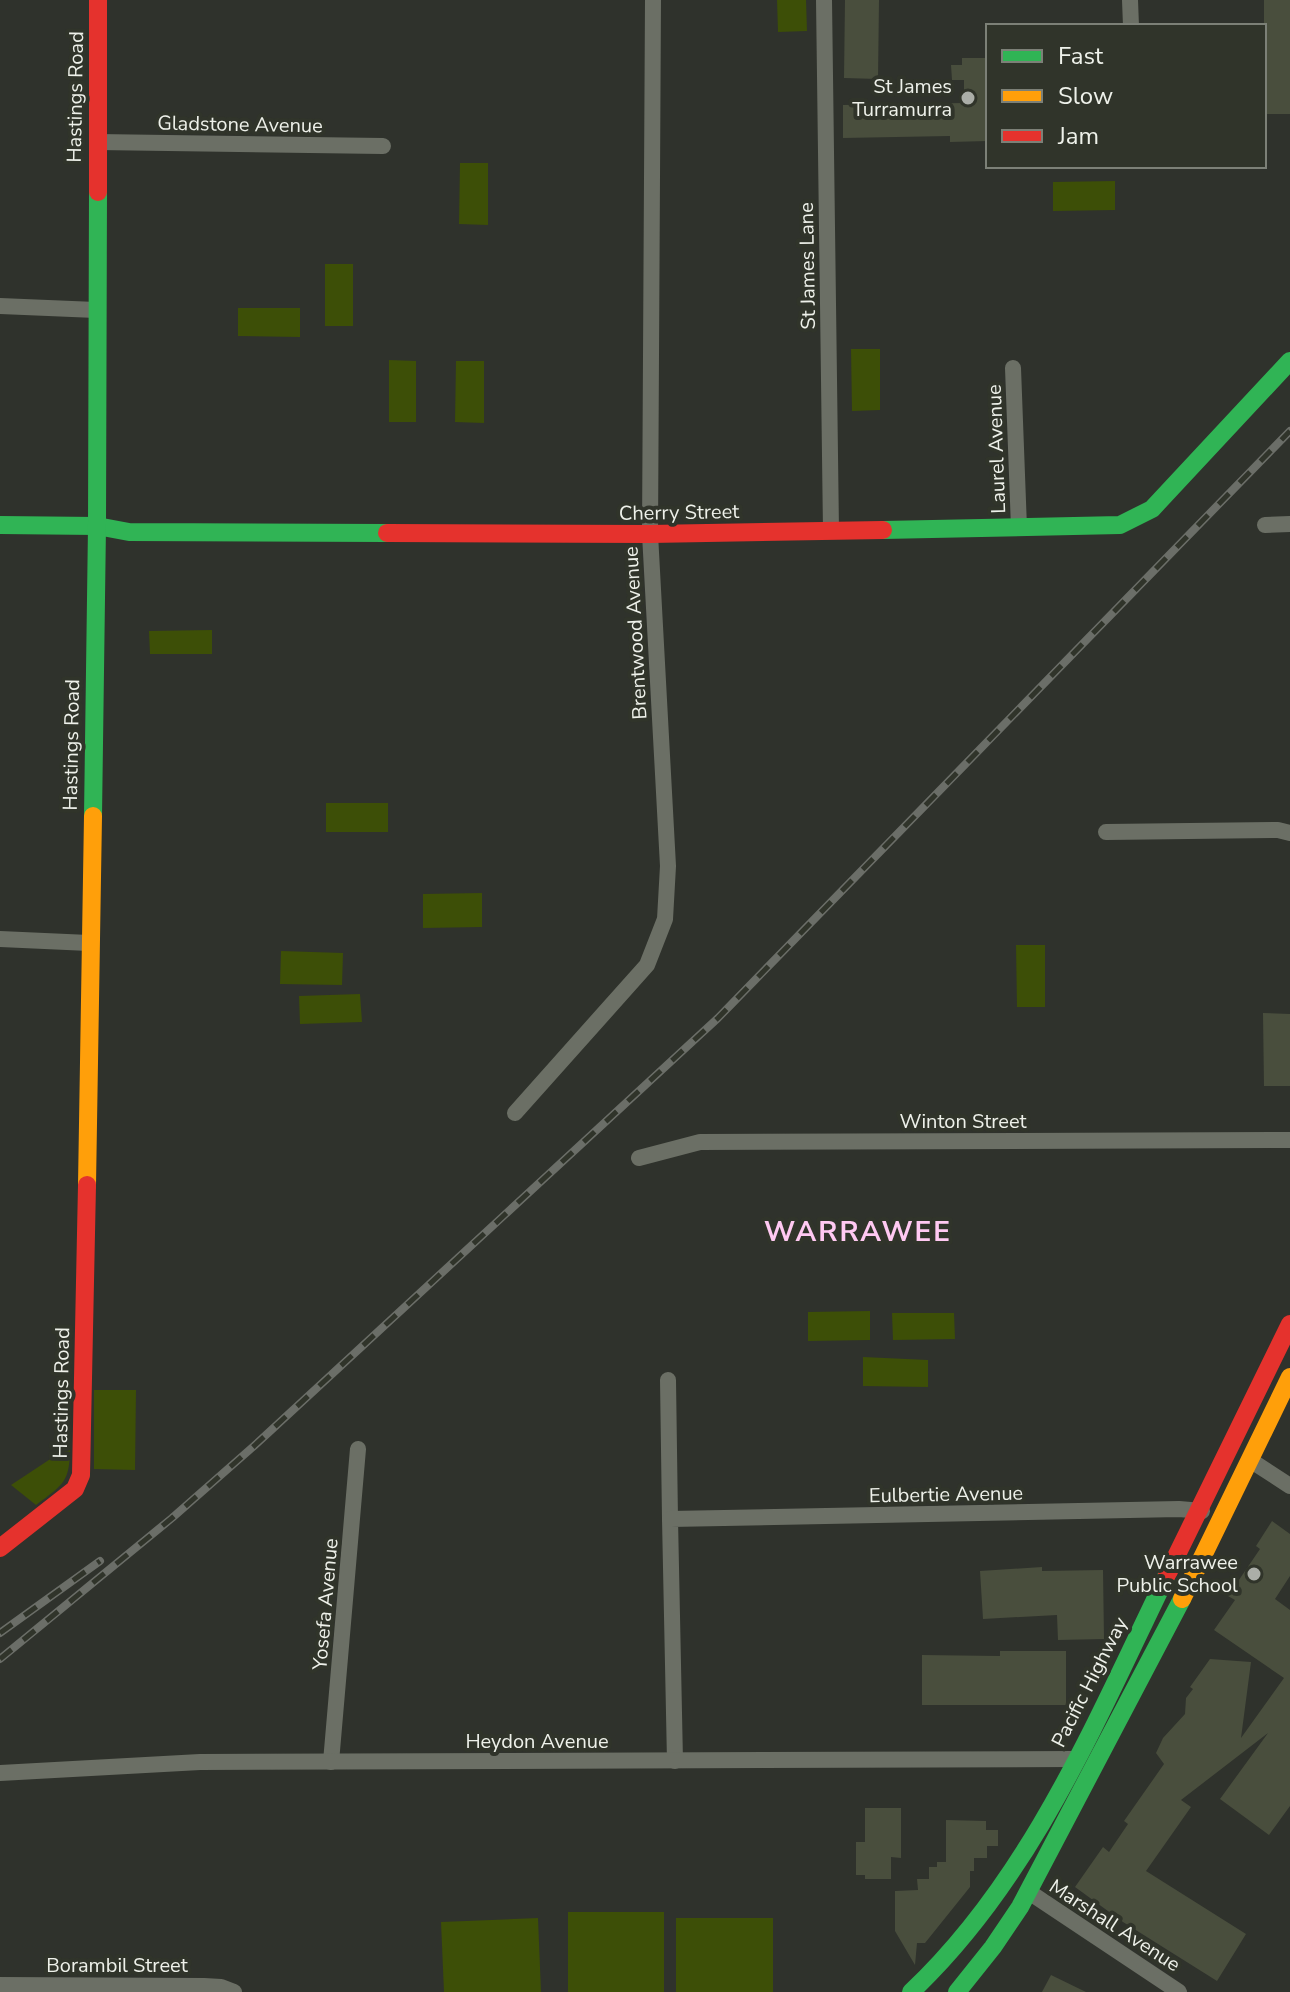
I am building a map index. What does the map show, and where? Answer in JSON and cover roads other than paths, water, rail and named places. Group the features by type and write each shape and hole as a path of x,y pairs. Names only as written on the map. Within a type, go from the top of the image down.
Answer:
{"main road":[{"name":"Hastings Road","path":"0,1548 75,1489 83,1458 97,526 98,0"},
{"name":"Cherry Street","path":"0,525 97,526 129,532 650,534 1120,525 1144,515 1162,499 1290,361"},
{"name":"Pacific Highway","path":"911,1992 934,1985 1008,1880 1075,1759 1290,1324"},
{"path":"957,1992 993,1947 1029,1892 1168,1628 1290,1377"}],"street":[{"name":"Brentwood Avenue","path":"515,1113 647,965 665,919 668,866 650,534 653,0"},
{"name":"St James Lane","path":"824,0 831,531"},
{"path":"1130,0 1131,24"},
{"name":"Gladstone Avenue","path":"97,142 383,146"},
{"path":"0,306 96,310"},
{"name":"Laurel Avenue","path":"1013,368 1019,528"},
{"path":"1265,525 1290,524"},
{"path":"1106,832 1278,830 1290,833"},
{"path":"0,939 89,943"},
{"name":"Winton Street","path":"639,1158 700,1142 1290,1140"},
{"path":"668,1380 675,1761"},
{"name":"Yosefa Avenue","path":"331,1762 358,1449"},
{"path":"1250,1460 1290,1486"},
{"name":"Eulbertie Avenue","path":"670,1519 1198,1510 1221,1519"},
{"name":"Heydon Avenue","path":"0,1773 200,1762 1075,1759"},
{"name":"Marshall Avenue","path":"1029,1892 1179,1992"},
{"name":"Borambil Street","path":"0,1985 204,1986 234,1992"}],"railway":[{"path":"0,1659 172,1518 254,1446 718,1018 1290,431"},
{"path":"0,1633 100,1561"}],"place":[{"name":"St James Turramurra","path":"968,98"},
{"name":"Warrawee Public School","path":"1254,1574"}],"district":[{"name":"WARRAWEE","path":"858,1231"}]}
